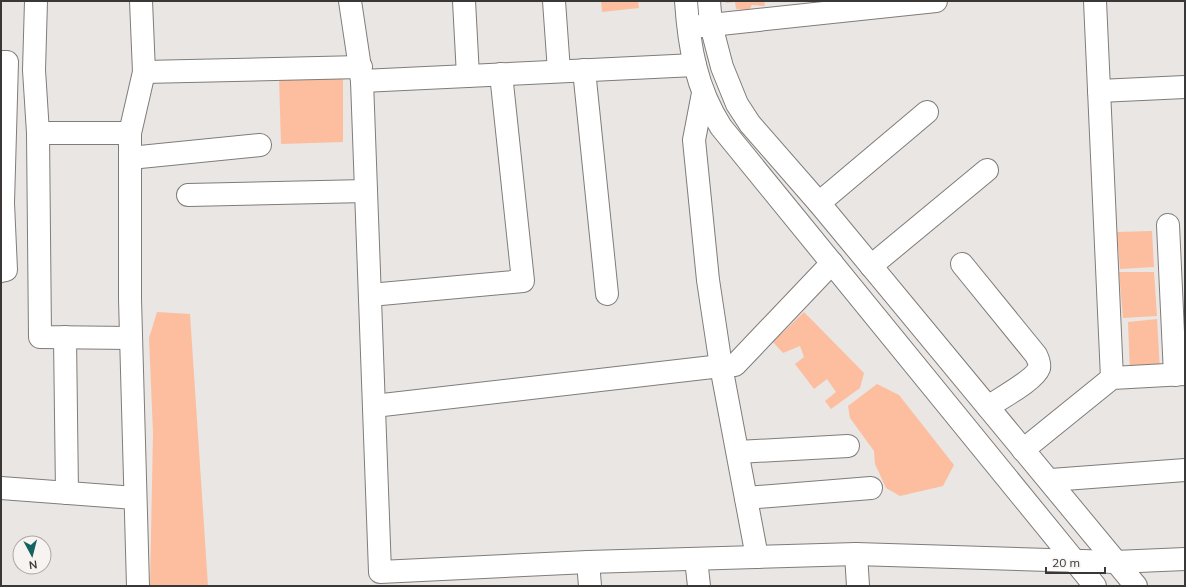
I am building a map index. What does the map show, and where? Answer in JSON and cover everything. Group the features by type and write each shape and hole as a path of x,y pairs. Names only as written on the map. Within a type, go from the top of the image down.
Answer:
{"street":[{"path":"36,1 34,70 38,133 40,337 131,338"},
{"path":"138,586 131,338 130,134 144,72 141,1"},
{"path":"350,1 361,74 380,572 588,562 856,554 1115,562 1185,559"},
{"path":"464,1 468,76"},
{"path":"554,1 559,71"},
{"path":"686,1 688,27 702,93 721,127 1072,560 1095,586"},
{"path":"709,1 710,25 722,67 737,104 750,124 819,203 1023,450 1051,480 1115,562 1136,586"},
{"path":"688,27 936,1"},
{"path":"1095,1 1112,378"},
{"path":"1,62 7,62 3,203 6,270 1,271"},
{"path":"144,72 468,76 695,65"},
{"path":"584,70 607,294"},
{"path":"370,295 522,281 501,74"},
{"path":"1099,91 1185,87"},
{"path":"702,93 694,140 708,280 721,366 757,557"},
{"path":"819,203 927,112"},
{"path":"38,133 130,134"},
{"path":"130,158 260,145"},
{"path":"871,266 987,170"},
{"path":"188,195 366,191"},
{"path":"1023,450 1112,378 1180,375 1168,225"},
{"path":"374,406 735,365 832,263"},
{"path":"962,264 1036,355 1038,361 1039,367 1034,375 988,407"},
{"path":"65,338 67,493"},
{"path":"738,452 848,446"},
{"path":"1051,480 1185,470"},
{"path":"1,488 135,498"},
{"path":"746,498 871,488"},
{"path":"856,554 858,586"},
{"path":"696,559 699,586"},
{"path":"588,562 590,586"}],"building":[{"path":"601,1 638,1 639,8 602,12"},
{"path":"725,1 764,1 765,6 752,5 749,10 736,9 735,2 726,3"},
{"path":"279,77 343,79 343,142 281,144"},
{"path":"1152,231 1154,267 1120,269 1117,232"},
{"path":"1119,272 1154,272 1157,316 1123,318"},
{"path":"157,312 190,314 208,586 150,586 153,433 149,338"},
{"path":"804,312 864,373 860,388 831,409 825,401 836,392 827,379 814,389 795,364 804,357 800,346 783,353 773,342"},
{"path":"1157,319 1160,371 1130,373 1128,322"},
{"path":"877,384 899,395 954,465 943,486 900,496 886,488 875,464 874,451 850,418 848,406"}]}
